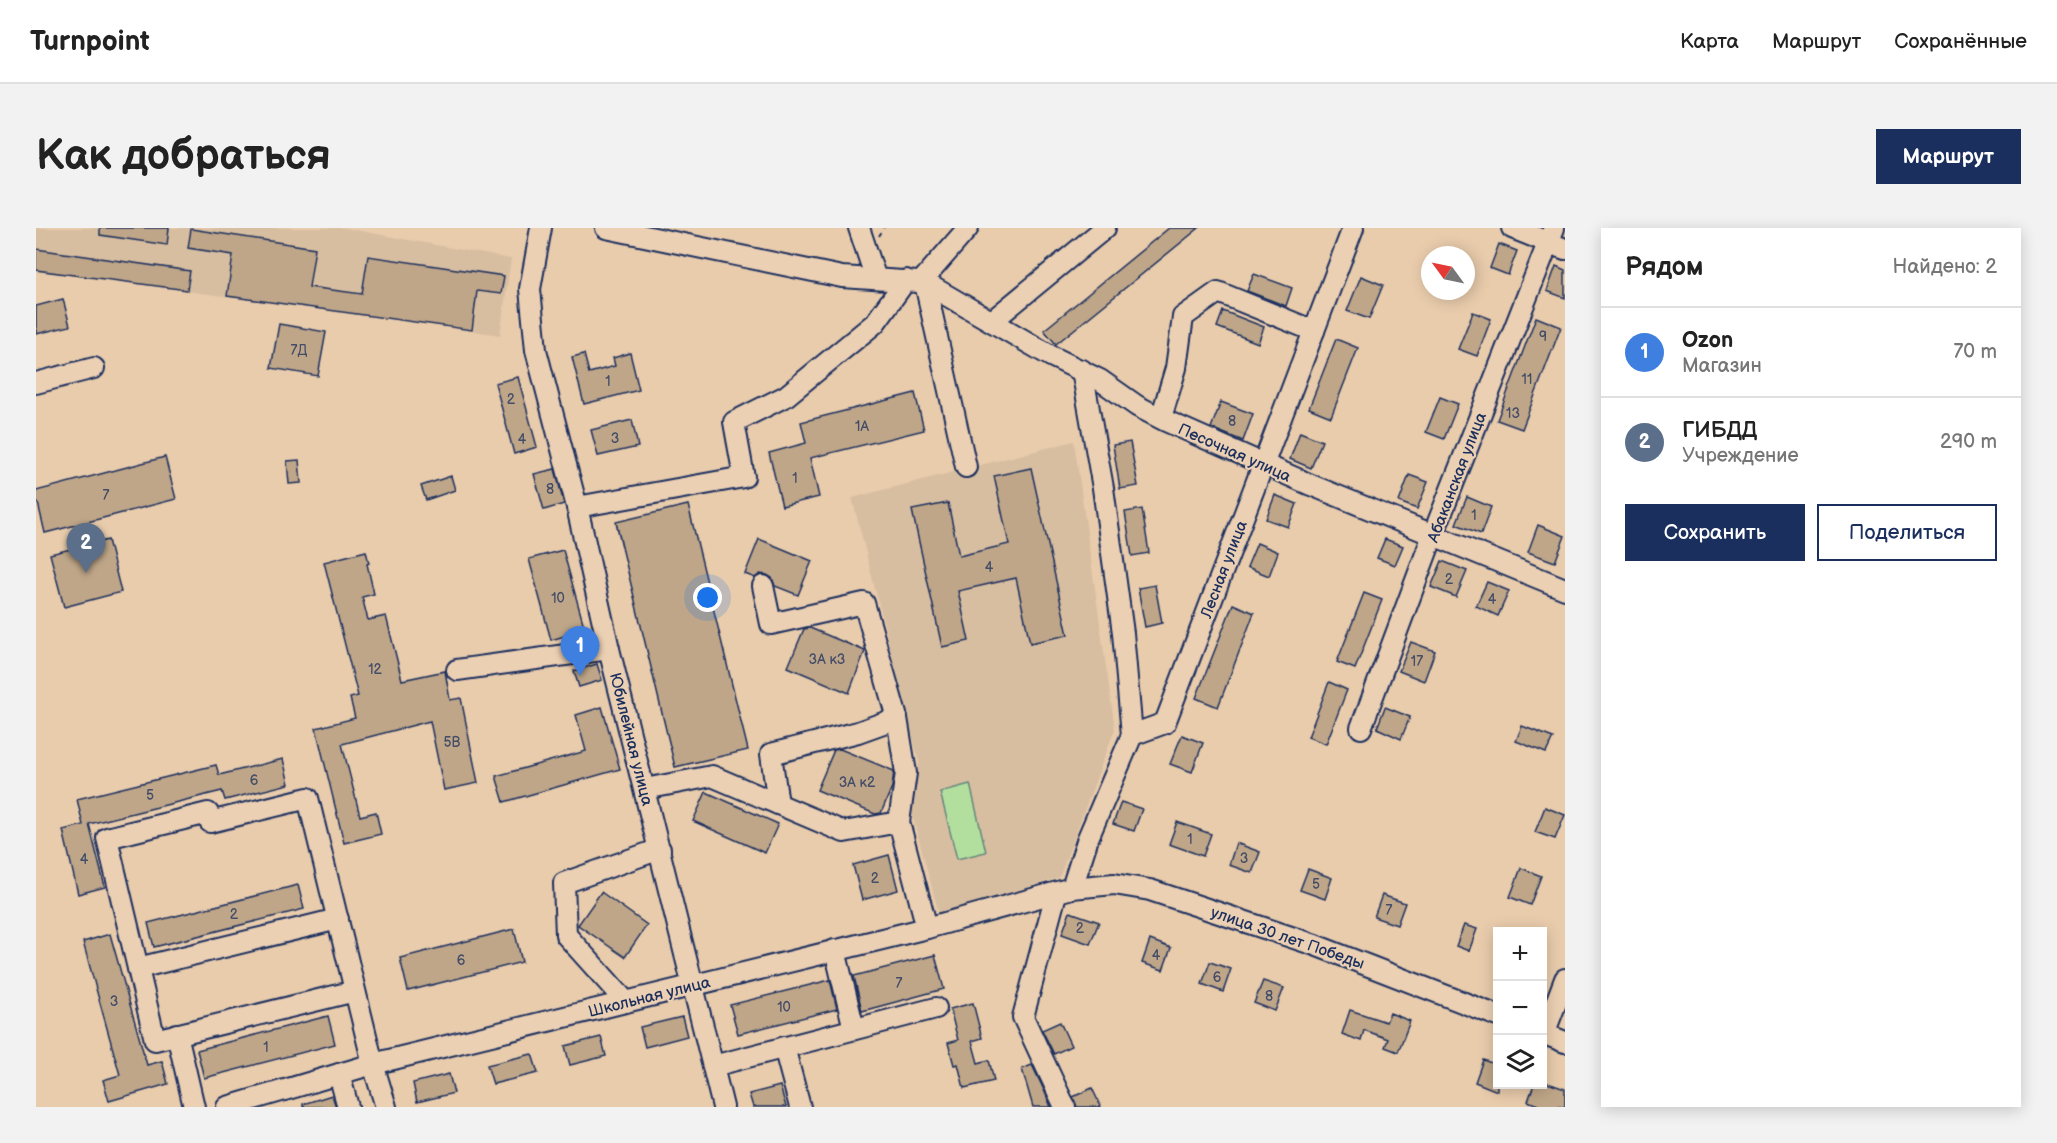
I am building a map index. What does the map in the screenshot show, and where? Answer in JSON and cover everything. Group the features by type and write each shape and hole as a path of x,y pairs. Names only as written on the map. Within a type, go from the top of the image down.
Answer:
{"street":[{"name":"Юбилейная улица","path":"541,228 530,289 536,350 577,507 609,649 723,1107"},
{"path":"606,228 842,277 918,282"},
{"path":"859,228 876,279"},
{"path":"577,507 744,477 734,422 786,396 867,330 918,282 968,228"},
{"path":"992,321 1105,228"},
{"name":"Лесная улица","path":"1132,735 1165,723 1353,228"},
{"path":"1512,228 1556,240"},
{"name":"Абаканская улица","path":"1361,728 1433,535 1556,240"},
{"path":"918,282 966,467"},
{"name":"Песочная улица","path":"918,282 992,321 1051,356 1082,370 1137,406 1161,418 1263,464 1565,589"},
{"path":"1161,418 1176,368 1183,317 1218,292 1314,331"},
{"path":"36,383 94,368"},
{"path":"1065,1107 1023,1017 1064,891 1132,735 1123,633 1103,488 1082,370"},
{"path":"763,586 771,624 864,603 897,718 906,773 899,822 927,928"},
{"path":"457,670 609,649"},
{"path":"778,804 771,754 858,732 897,718"},
{"path":"645,789 712,776 844,832 899,822"},
{"path":"355,991 155,1040 106,838 208,813 210,822 308,798 373,1064 386,1107"},
{"path":"626,1002 566,935 564,884 660,849"},
{"name":"улица 30 лет Победы","path":"1064,891 1114,884 1150,890 1315,945 1493,1014"},
{"name":"Школьная улица","path":"227,1107 373,1064 927,928 1064,891"},
{"path":"138,968 338,919"},
{"path":"836,950 854,1029"},
{"path":"1547,1024 1565,979"},
{"path":"713,1066 936,1008"},
{"path":"177,1034 194,1107"},
{"path":"1546,1035 1565,1042"},
{"path":"784,1047 800,1107"},
{"path":"339,1074 348,1107"}],"shaded area":[{"path":"36,228 345,228 511,259 500,335 36,270"},
{"path":"1074,441 1115,729 1059,878 939,914 911,811 919,762 852,498"}],"green space":[{"path":"970,784 986,852 957,859 940,792"}],"building":[{"path":"100,228 169,228 167,245 100,235"},
{"path":"1169,228 1199,228 1056,344 1044,330"},
{"path":"191,229 315,248 309,287 362,294 368,256 504,276 501,294 477,291 472,330 227,296 233,255 188,248"},
{"path":"1499,244 1517,251 1508,275 1490,268"},
{"path":"36,249 190,271 187,290 36,270"},
{"path":"1556,266 1565,270 1565,298 1547,291"},
{"path":"1254,274 1292,288 1286,306 1247,291"},
{"path":"1361,276 1383,285 1369,319 1347,311"},
{"path":"63,299 70,326 36,334 36,306"},
{"path":"1223,311 1264,327 1258,343 1217,327"},
{"path":"1473,312 1491,319 1477,356 1458,349"},
{"path":"1536,317 1561,327 1522,429 1497,420"},
{"path":"279,324 326,332 318,376 271,368"},
{"path":"1336,339 1358,348 1331,417 1309,408"},
{"path":"630,353 639,390 584,404 572,357 584,354 589,373 615,366 613,358"},
{"path":"518,377 537,447 514,454 495,383"},
{"path":"915,393 924,430 810,458 819,497 782,506 769,453 806,443 801,422"},
{"path":"1440,397 1458,404 1444,439 1426,432"},
{"path":"1221,402 1253,414 1243,441 1211,428"},
{"path":"632,420 638,447 598,456 591,430"},
{"path":"1300,432 1322,441 1311,468 1290,459"},
{"path":"1130,442 1138,486 1120,489 1113,445"},
{"path":"165,457 176,499 45,533 38,503 36,503 36,491"},
{"path":"299,460 301,483 289,484 287,461"},
{"path":"1031,468 1068,635 1030,643 1016,578 958,591 969,641 942,647 912,510 948,503 959,556 1009,544 994,476"},
{"path":"555,469 564,504 544,510 534,474"},
{"path":"1409,475 1428,482 1417,509 1399,502"},
{"path":"451,476 455,490 426,500 421,486"},
{"path":"1275,495 1297,504 1288,527 1266,519"},
{"path":"1467,497 1491,507 1481,534 1456,524"},
{"path":"688,505 748,750 675,767 616,522"},
{"path":"1142,509 1149,553 1132,556 1125,512"},
{"path":"1538,525 1565,536 1555,562 1528,552"},
{"path":"759,539 812,561 798,595 775,586 772,578 767,575 760,574 755,578 745,574"},
{"path":"1385,539 1403,546 1395,565 1377,558"},
{"path":"108,540 121,592 64,607 50,554"},
{"path":"1257,543 1278,552 1269,576 1247,567"},
{"path":"563,550 585,630 551,640 529,559"},
{"path":"366,551 374,594 362,597 368,620 386,616 402,680 445,671 450,700 461,698 478,783 444,790 430,721 342,744 360,816 376,812 381,834 344,843 316,728 355,718 350,698 358,696 324,562"},
{"path":"1442,561 1467,571 1456,597 1431,587"},
{"path":"1487,582 1509,591 1498,616 1476,606"},
{"path":"1155,585 1162,623 1145,627 1138,588"},
{"path":"1364,593 1382,600 1355,669 1337,662"},
{"path":"1233,604 1254,613 1218,707 1196,698"},
{"path":"810,628 865,651 849,693 788,667 804,629"},
{"path":"1411,642 1435,651 1424,681 1399,671"},
{"path":"597,664 602,680 579,687 574,671"},
{"path":"1329,682 1347,690 1326,744 1308,737"},
{"path":"602,707 620,769 504,802 496,776 586,751 576,715"},
{"path":"1385,707 1410,717 1401,739 1377,728"},
{"path":"1522,726 1553,738 1546,753 1516,741"},
{"path":"1182,735 1203,743 1192,772 1170,764"},
{"path":"840,749 894,771 892,787 881,813 875,814 817,790 834,750"},
{"path":"283,759 289,784 225,800 222,791 89,824 105,887 78,894 63,830 83,825 77,799 216,765 219,775"},
{"path":"706,792 778,824 765,853 693,821"},
{"path":"1121,802 1142,809 1134,831 1113,824"},
{"path":"1545,807 1565,815 1555,839 1535,832"},
{"path":"1177,822 1211,834 1203,856 1169,844"},
{"path":"1236,843 1260,852 1252,873 1229,865"},
{"path":"889,855 898,890 862,900 853,865"},
{"path":"1521,868 1541,876 1530,905 1510,897"},
{"path":"1308,869 1332,878 1325,899 1300,890"},
{"path":"298,885 304,909 154,947 148,923"},
{"path":"601,892 647,925 625,957 578,925"},
{"path":"1382,895 1405,903 1397,925 1374,917"},
{"path":"1070,912 1099,922 1090,944 1062,934"},
{"path":"1464,925 1477,929 1469,951 1456,946"},
{"path":"514,929 522,962 408,991 400,958"},
{"path":"110,934 147,1065 162,1061 168,1084 109,1101 103,1080 120,1075 83,942"},
{"path":"1150,940 1171,948 1163,970 1142,963"},
{"path":"935,955 944,989 862,1011 854,976"},
{"path":"1210,962 1231,969 1223,992 1202,984"},
{"path":"830,980 837,1009 738,1034 730,1005"},
{"path":"1263,981 1284,988 1275,1011 1254,1003"},
{"path":"973,1003 982,1038 972,1041 978,1063 989,1060 994,1081 964,1088 958,1064 954,1065 948,1043 958,1040 950,1009"},
{"path":"1350,1010 1386,1022 1390,1013 1410,1021 1398,1052 1385,1047 1388,1039 1364,1030 1361,1041 1342,1034"},
{"path":"328,1016 335,1044 204,1078 197,1050"},
{"path":"682,1017 687,1036 645,1047 640,1027"},
{"path":"1060,1022 1071,1046 1054,1054 1042,1030"},
{"path":"601,1037 606,1056 570,1065 565,1046"},
{"path":"532,1054 538,1073 493,1084 487,1065"},
{"path":"1483,1060 1493,1064 1493,1089 1497,1091 1475,1082"},
{"path":"1032,1065 1051,1107 1033,1107 1022,1069"},
{"path":"449,1074 454,1093 417,1102 413,1083"},
{"path":"1547,1083 1565,1089 1565,1107 1543,1107 1528,1101 1532,1089 1547,1089"},
{"path":"780,1086 786,1107 753,1107 749,1094"},
{"path":"1092,1088 1101,1107 1077,1107 1073,1097"},
{"path":"332,1095 336,1107 303,1107 303,1104"}],"place":[{"name":"ГИБДД","path":"86,573"},
{"name":"Ozon","path":"580,676"}]}
